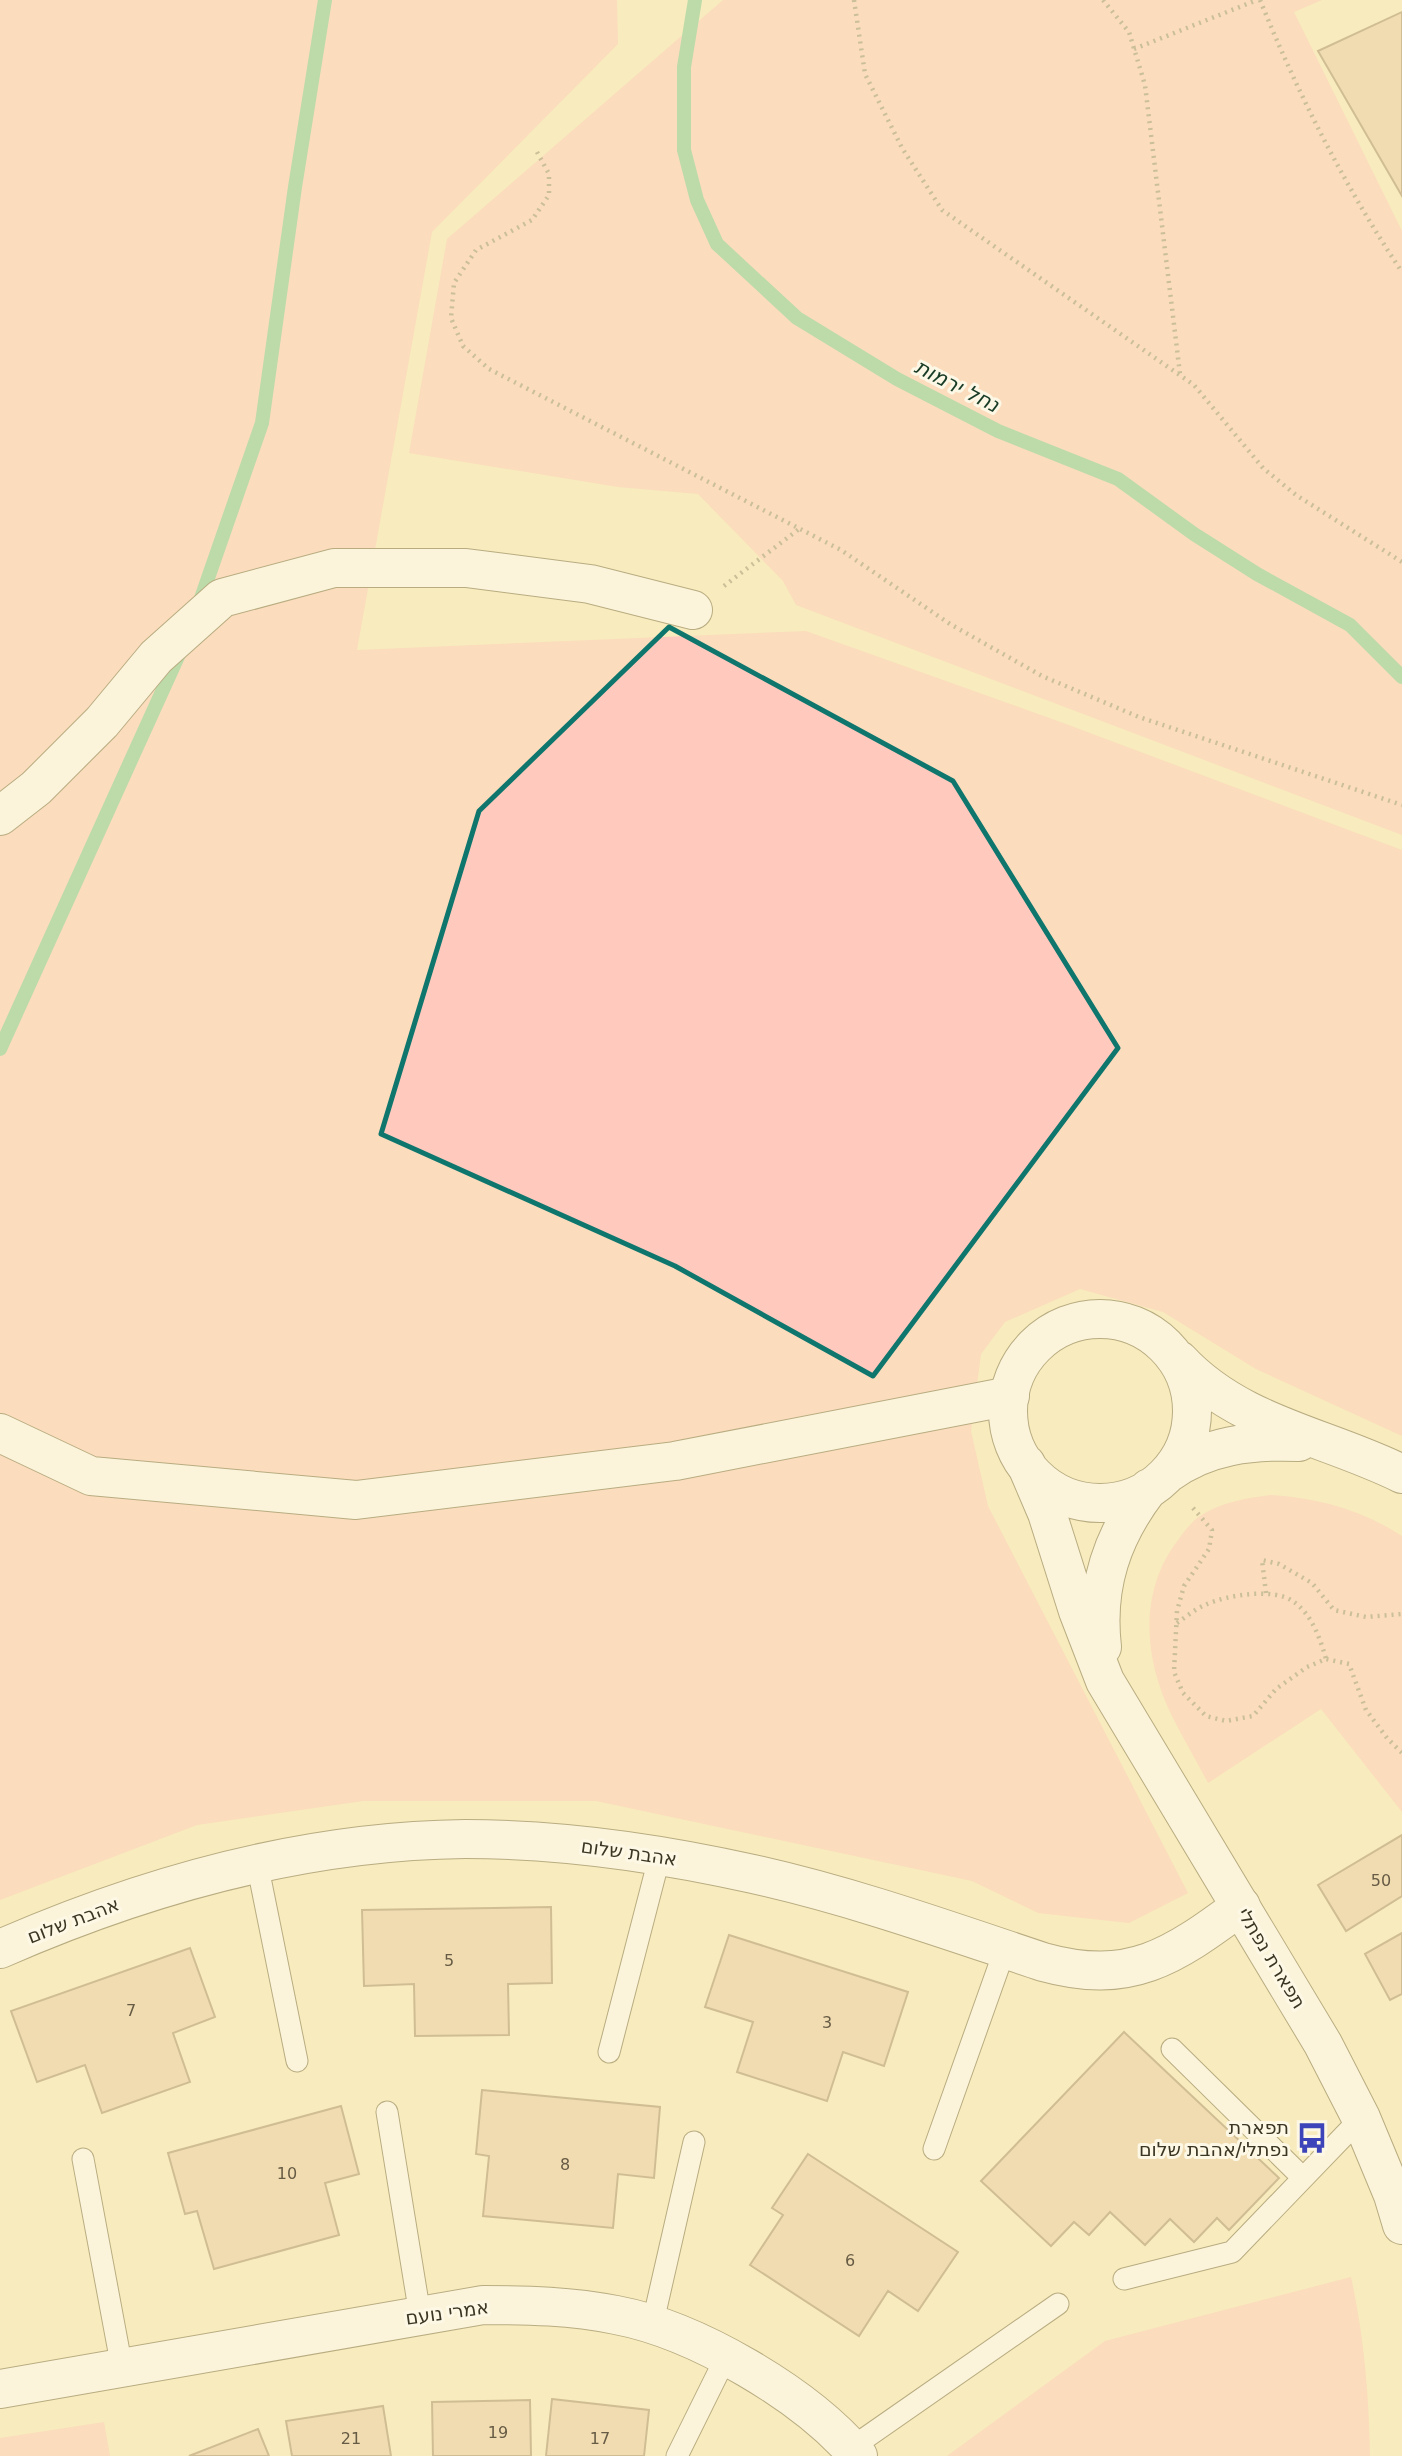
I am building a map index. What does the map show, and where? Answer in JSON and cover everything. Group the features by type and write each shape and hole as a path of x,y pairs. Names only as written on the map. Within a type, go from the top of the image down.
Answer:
{"street":[{"path":"0,816 45,779 102,722 156,657 222,598 334,568 466,568 590,584 693,610"},
{"path":"1085,1320 1115,1320 1136,1326 1155,1336 1175,1356 1188,1382 1192,1410 1188,1440 1182,1453 1157,1482 1130,1497 1115,1501 1085,1501 1058,1492 1026,1465 1013,1440 1008,1410 1010,1396 1018,1368 1035,1346 1058,1329 1085,1320"},
{"name":"תפארת נפתלי","path":"1175,1356 1205,1386 1233,1404 1279,1426 1402,1474"},
{"path":"0,1433 92,1476 356,1500 676,1461 1010,1396"},
{"name":"תפארת נפתלי","path":"1117,1703 1102,1646 1100,1620 1104,1575 1122,1528 1157,1482 1182,1463 1220,1448 1268,1441 1327,1443"},
{"name":"תפארת נפתלי","path":"1026,1465 1055,1538 1095,1658 1117,1703 1323,2044 1361,2118 1388,2182 1402,2225"},
{"name":"אהבת שלום","path":"0,1949 148,1892 257,1863 362,1846 464,1839 563,1843 660,1856 755,1874 851,1899 1069,1969 1093,1972 1135,1968 1172,1953 1241,1906"},
{"name":"אמרי נועם","path":"0,2389 483,2305 551,2305 618,2315 683,2336 744,2366 801,2404 854,2452"}],"lane":[{"path":"609,2052 660,1856"},
{"path":"257,1863 297,2061"},
{"path":"934,2149 1005,1949"},
{"path":"1172,2049 1303,2178"},
{"path":"387,2112 420,2315"},
{"path":"1124,2279 1232,2252 1361,2118"},
{"path":"652,2326 694,2142"},
{"path":"83,2159 121,2368"},
{"path":"854,2452 1058,2304"},
{"path":"677,2456 726,2357"}],"path":[{"path":"854,0 865,74 902,148 942,210 1181,375 1194,385 1263,468 1296,495 1402,562"},
{"path":"1103,0 1129,32 1145,85 1181,375"},
{"path":"1134,48 1259,0 1283,57 1368,221 1402,272"},
{"path":"537,152 549,174 549,195 532,220 476,250 454,283 451,318 463,346 489,369 841,550 950,624 1042,676 1139,717 1402,805"},
{"path":"693,610 799,529"},
{"path":"1157,1482 1212,1530 1209,1549 1184,1586 1177,1623 1174,1672 1183,1693 1206,1716 1226,1721 1253,1716 1276,1689 1307,1667 1326,1658 1349,1664 1366,1710 1402,1753"},
{"path":"1266,1593 1262,1560 1279,1564 1312,1583 1334,1610 1366,1617 1402,1614"},
{"path":"1177,1623 1204,1605 1231,1596 1266,1593 1293,1601 1321,1639 1326,1658"}],"highlighted area":[{"path":"669,627 953,781 1118,1048 873,1376 675,1266 381,1134 479,811"}],"shaded area":[{"path":"0,0 617,0 618,44 432,232 357,650 806,631 1066,724 1402,850 1402,1436 1256,1369 1163,1312 1080,1289 1005,1322 981,1354 971,1431 988,1506 1188,1893 1129,1923 1038,1913 972,1881 596,1801 363,1801 197,1825 0,1900"},
{"path":"723,0 1322,0 1294,12 1402,231 1402,835 796,605 783,581 698,494 618,487 409,453 447,239"},
{"path":"1271,1495 1323,1502 1356,1512 1402,1536 1402,1812 1321,1709 1208,1783 1164,1698 1151,1649 1150,1611 1153,1592 1167,1557 1191,1524 1208,1511 1234,1501"},
{"path":"1351,2277 1365,2366 1370,2456 947,2456 1105,2341"},
{"path":"104,2422 110,2456 0,2456 0,2438"}],"building":[{"path":"1402,12 1402,196 1318,51"},
{"path":"1402,1835 1402,1896 1346,1931 1318,1885"},
{"path":"551,1907 552,1983 508,1984 509,2035 415,2036 414,1984 364,1986 362,1910"},
{"path":"1402,1933 1402,1994 1390,2000 1365,1954"},
{"path":"729,1935 908,1992 884,2066 843,2052 827,2101 737,2072 753,2022 705,2007"},
{"path":"190,1948 215,2017 173,2033 190,2082 102,2113 85,2065 37,2082 11,2011"},
{"path":"1124,2032 1279,2178 1229,2230 1217,2218 1194,2242 1170,2219 1145,2245 1110,2212 1089,2235 1074,2222 1051,2246 981,2181"},
{"path":"482,2090 660,2107 654,2178 618,2174 613,2228 483,2216 489,2156 476,2154"},
{"path":"341,2106 359,2174 325,2183 339,2235 214,2269 197,2211 185,2214 168,2153"},
{"path":"808,2154 958,2252 918,2311 888,2291 859,2336 750,2265 783,2215 772,2208"},
{"path":"552,2399 649,2410 644,2456 546,2456"},
{"path":"530,2400 531,2456 433,2456 432,2402"},
{"path":"383,2406 391,2456 292,2456 286,2421"},
{"path":"258,2429 269,2456 189,2456"}],"waterway":[{"path":"199,604 262,423 295,187 325,0"},
{"name":"נחל ירמות","path":"695,0 684,67 684,150 697,200 717,244 797,318 897,379 998,431 1118,479 1194,534 1257,574 1350,625 1402,677"},
{"path":"0,1049 180,652"}],"place":[{"name":"תפארת נפתלי/אהבת שלום","path":"1312,2138"}]}
